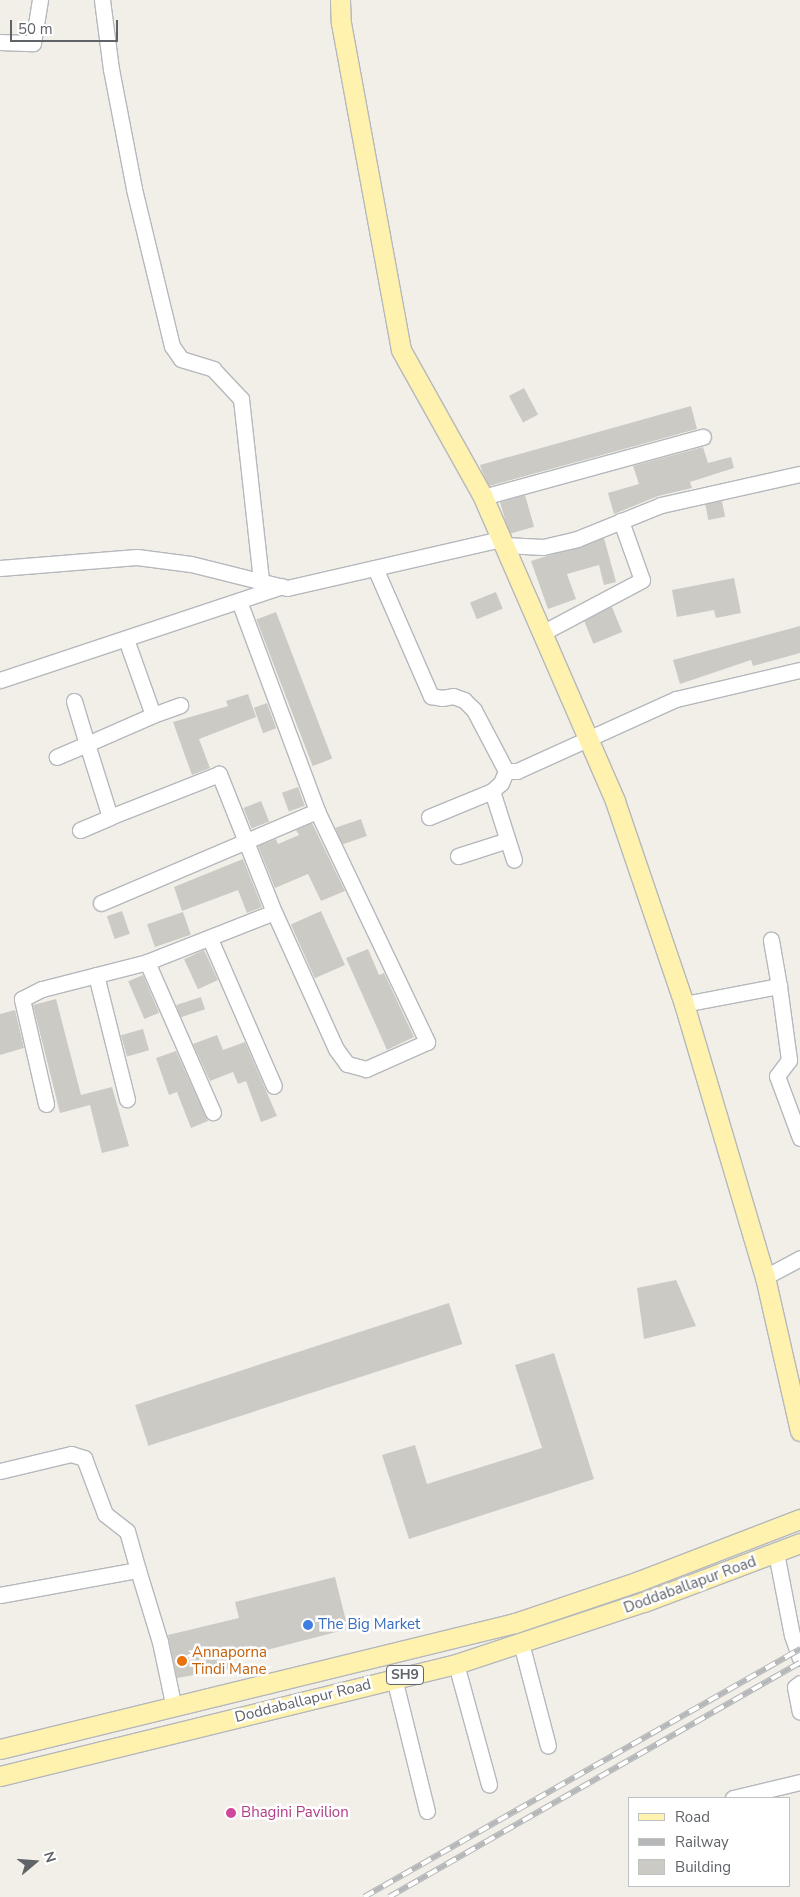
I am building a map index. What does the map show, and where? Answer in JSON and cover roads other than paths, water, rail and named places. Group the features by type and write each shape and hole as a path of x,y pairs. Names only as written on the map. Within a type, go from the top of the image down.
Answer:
{"main road":[{"path":"340,0 341,23 401,350 483,497 615,801 684,1004 765,1277 800,1431"},
{"name":"Doddaballapur Road","path":"0,1749 62,1736 515,1623 639,1581 800,1519"},
{"name":"Doddaballapur Road","path":"0,1776 456,1664 800,1544"},
{"path":"62,1736 67,1760"}],"street":[{"path":"0,42 33,43 40,0"},
{"path":"102,0 111,69 134,189 172,346 180,359 213,369 241,399 261,581"},
{"path":"483,497 703,437"},
{"path":"0,680 282,586 502,542 542,547 577,539 661,505 800,474"},
{"path":"542,632 642,580 621,521"},
{"path":"0,568 137,557 191,564 282,586"},
{"path":"375,568 431,696 442,698 453,696 464,700 474,710 506,771"},
{"path":"80,830 219,774 274,912 336,1049 347,1064 366,1069 427,1042 317,811 239,601"},
{"path":"126,639 153,715"},
{"path":"506,771 517,771 676,699 800,670"},
{"path":"74,701 110,817"},
{"path":"57,756 180,705"},
{"path":"429,817 492,792 501,783 506,771"},
{"path":"492,792 514,860"},
{"path":"102,903 317,811"},
{"path":"458,856 508,840"},
{"path":"46,1104 22,999 42,989 147,962 210,939 274,912"},
{"path":"210,939 274,1086"},
{"path":"771,940 789,1060 777,1076 800,1138"},
{"path":"147,962 213,1112"},
{"path":"96,976 127,1099"},
{"path":"684,1004 779,986"},
{"path":"765,1277 800,1258"},
{"path":"0,1471 71,1454 84,1458 105,1514 127,1531 160,1642 174,1708"},
{"path":"776,1553 792,1635 800,1658"},
{"path":"0,1595 138,1570"},
{"path":"520,1643 548,1746"},
{"path":"456,1664 489,1785"},
{"path":"394,1678 427,1811"},
{"path":"800,1683 795,1687 800,1712"},
{"path":"737,1797 800,1782"}],"railway":[{"path":"364,1897 800,1649"},
{"path":"389,1897 800,1663"}],"place":[{"name":"The Big Market","path":"308,1625"},
{"name":"Annaporna Tindi Mane","path":"182,1661"},
{"name":"Bhagini Pavilion","path":"231,1813"}]}
